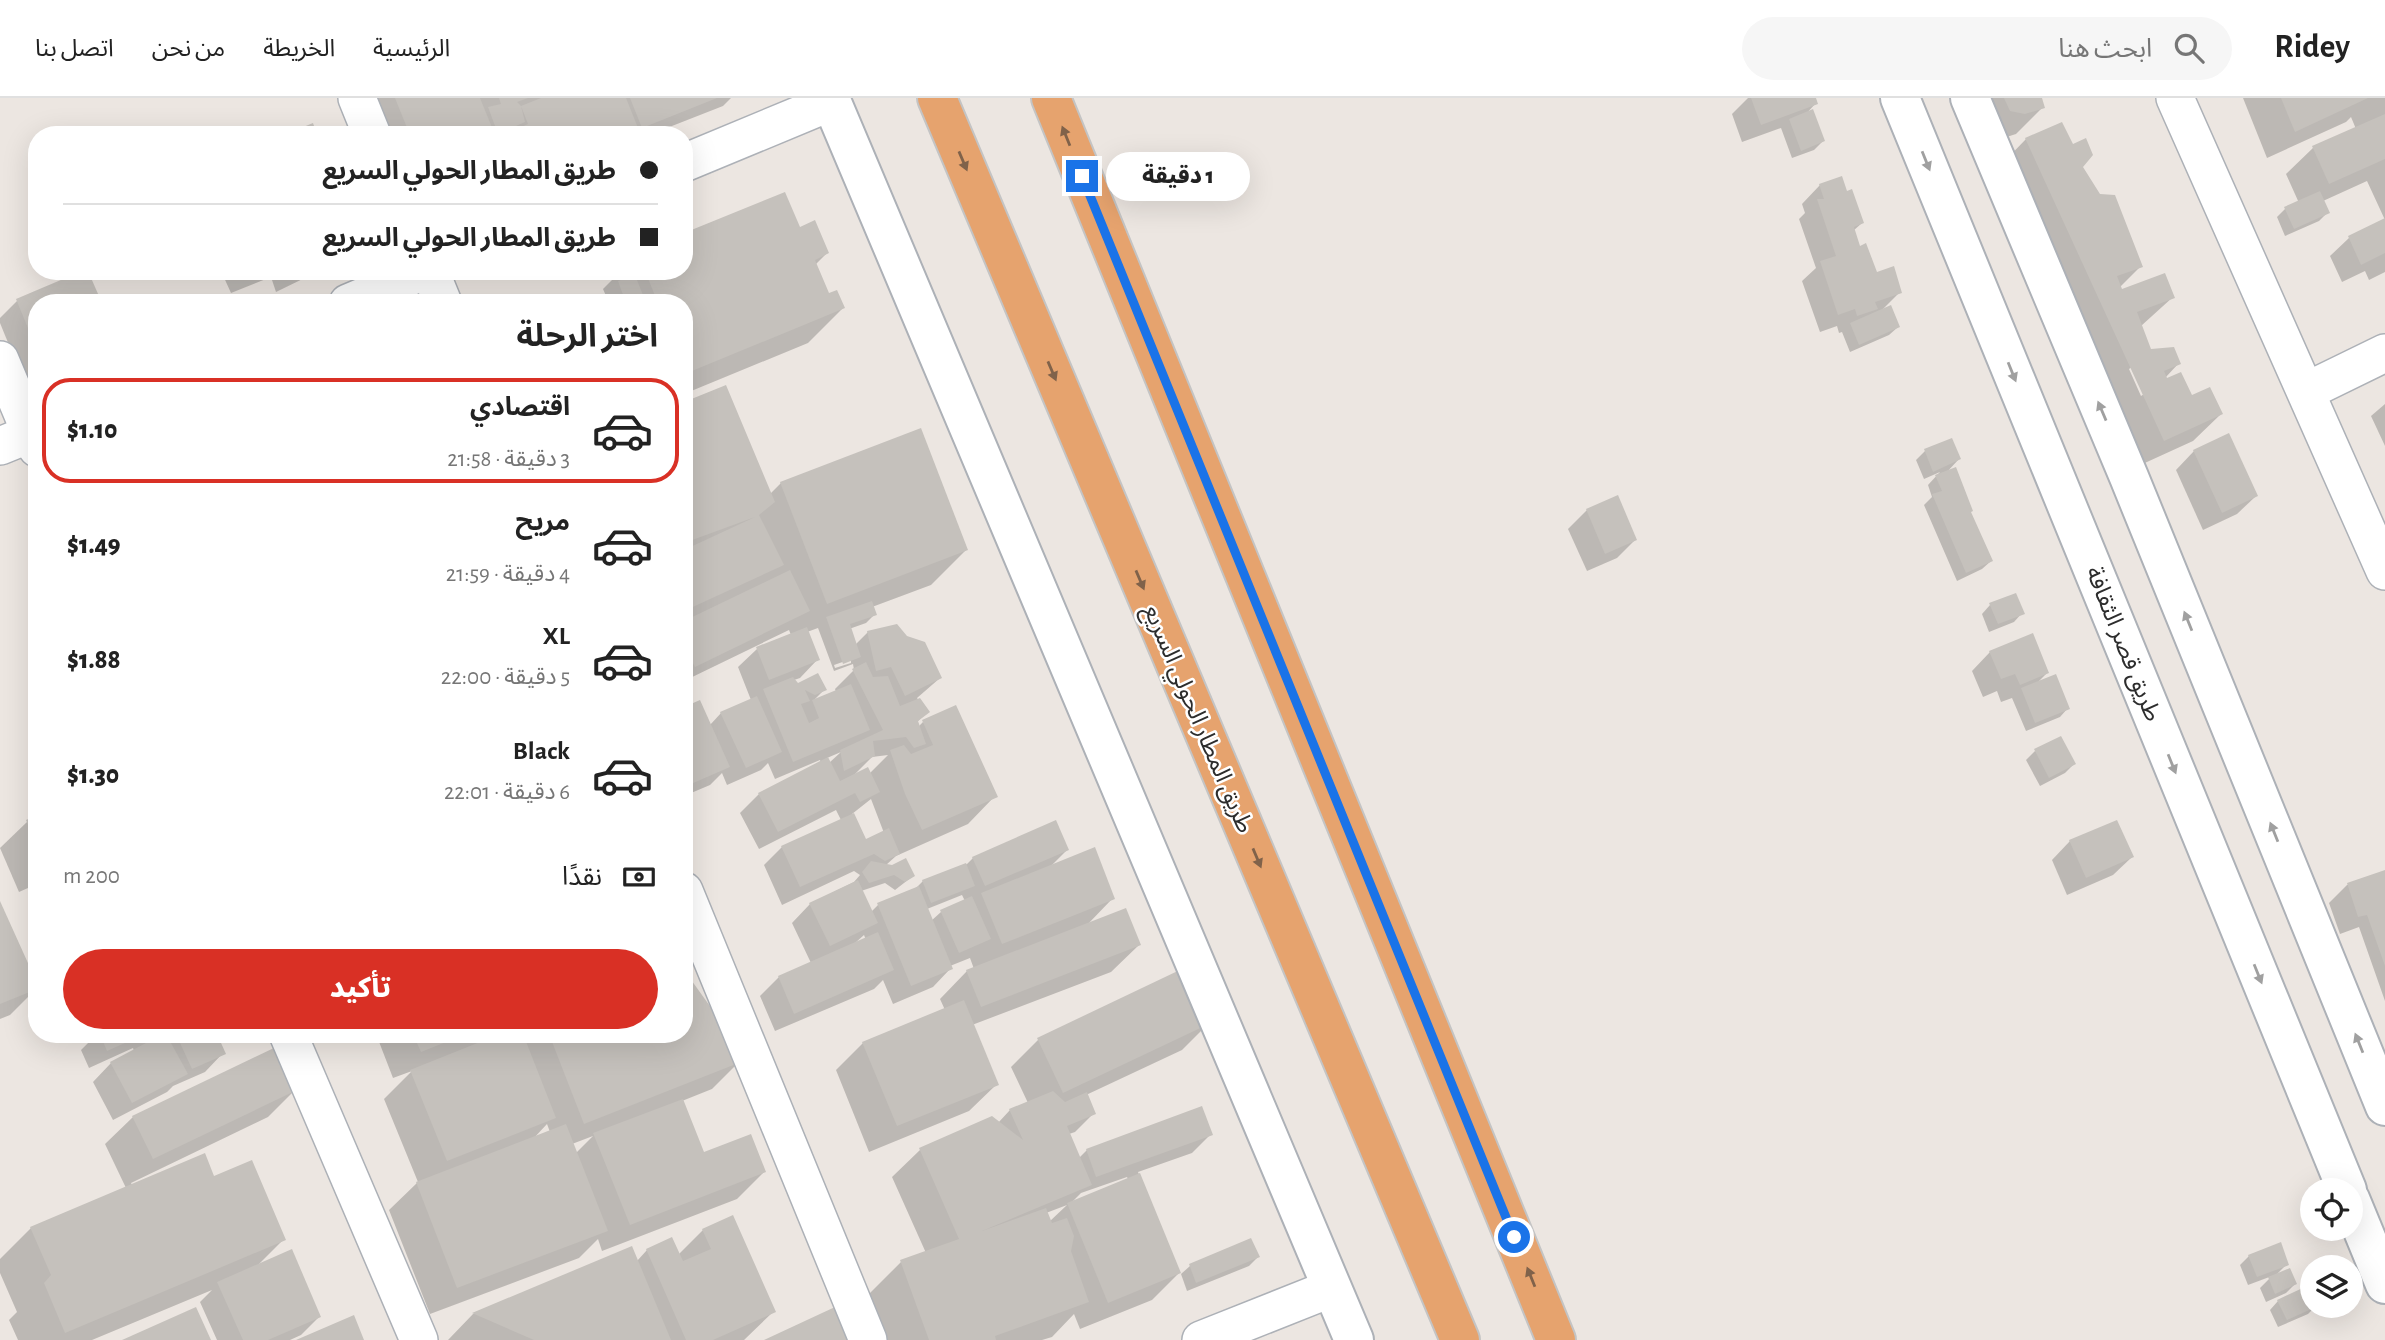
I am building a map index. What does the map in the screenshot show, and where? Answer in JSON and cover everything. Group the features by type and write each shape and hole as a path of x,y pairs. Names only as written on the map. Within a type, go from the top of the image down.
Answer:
{"highway":[{"name":"طريق المطار الحولي السريع","path":"937,98 1460,1340"},
{"path":"1051,98 1556,1340"}],"street":[{"path":"357,98 368,126"},
{"name":"طريق قصر الثقافة","path":"1900,98 2342,1178"},
{"path":"1970,98 2129,477 2385,1106"},
{"path":"2175,98 2385,571"},
{"path":"693,159 830,100 1354,1340"},
{"path":"369,294 403,280"},
{"path":"2306,391 2385,353"},
{"path":"0,360 26,440"},
{"path":"693,913 868,1340"},
{"path":"292,1043 419,1340"},
{"path":"2363,1231 2385,1284"},
{"path":"1201,1340 1332,1287"}],"building":[{"path":"395,98 480,98 491,126 406,126"},
{"path":"499,98 528,98 517,102 521,106 525,122 516,126 495,126 488,107 501,104"},
{"path":"541,98 626,98 637,126 523,126 528,124 521,106"},
{"path":"630,98 717,98 647,126 641,126"},
{"path":"1751,98 1816,98 1818,104 1761,125"},
{"path":"2004,98 2042,98 2045,108 2025,114 2010,111"},
{"path":"2281,98 2368,98 2295,132"},
{"path":"1813,109 1825,141 1801,151 1789,119"},
{"path":"2385,114 2385,159 2329,184 2312,146"},
{"path":"2062,122 2073,144 2086,138 2093,155 2083,167 2100,194 2115,195 2143,267 2117,276 2122,289 2165,273 2175,298 2137,312 2151,349 2174,347 2181,364 2164,371 2167,378 2181,372 2192,395 2210,387 2223,414 2164,441 2025,138"},
{"path":"1842,176 1847,191 1852,189 1864,223 1854,227 1860,246 1866,243 1877,272 1894,266 1902,293 1875,302 1878,309 1857,316 1855,309 1838,315 1820,261 1836,256 1817,199 1824,199 1819,184"},
{"path":"2320,191 2330,213 2294,229 2284,207"},
{"path":"785,192 800,227 815,220 829,253 815,260 829,293 837,290 845,308 693,371 693,294 654,294 649,280 693,280 693,229"},
{"path":"2385,218 2385,253 2361,265 2348,236"},
{"path":"61,280 92,280 98,294 28,294 28,328 16,299"},
{"path":"637,280 642,294 623,294 618,281"},
{"path":"1891,305 1900,327 1859,345 1850,323"},
{"path":"726,385 775,502 759,515 784,565 693,607 693,546 755,517 693,540 693,398"},
{"path":"921,428 968,550 827,604 780,482"},
{"path":"2229,433 2258,496 2222,513 2193,450"},
{"path":"1952,438 1961,459 1933,472 1924,449"},
{"path":"1956,467 1973,511 1971,512 1993,561 1966,573 1932,494 1942,491 1935,475"},
{"path":"1618,495 1637,540 1605,554 1586,509"},
{"path":"790,570 810,611 695,667 693,617"},
{"path":"2016,593 2025,614 1998,624 1989,603"},
{"path":"872,601 877,615 850,624 861,657 843,664 826,617"},
{"path":"897,624 907,636 925,642 942,678 905,696 891,667 876,671 867,631"},
{"path":"807,627 820,660 769,680 756,647"},
{"path":"2033,633 2049,673 2020,685 2015,674 2001,679 1989,651"},
{"path":"866,662 873,677 888,676 900,706 920,698 930,712 918,721 926,744 914,748 906,737 873,741 875,756 844,771 840,750 883,730 852,669"},
{"path":"818,673 827,690 815,695 805,690 810,701 801,704 809,723 819,718 812,700 851,684 870,730 793,762 763,689 793,677 798,683"},
{"path":"2056,674 2070,709 2035,723 2021,688"},
{"path":"757,696 782,752 746,768 720,712"},
{"path":"700,700 730,767 693,783 693,703"},
{"path":"956,705 998,797 922,830 905,794 890,750 904,745 911,754 933,745 922,720"},
{"path":"2061,736 2076,764 2049,778 2034,749"},
{"path":"828,757 840,781 868,767 880,792 860,802 855,793 778,832 758,793"},
{"path":"854,813 866,839 889,828 900,854 885,861 874,854 800,887 781,846"},
{"path":"1056,820 1069,850 985,886 972,857"},
{"path":"2117,820 2134,857 2086,878 2069,840"},
{"path":"1095,847 1115,899 1002,944 981,893"},
{"path":"906,858 915,876 905,882 894,875 869,883 862,872 871,861 892,865"},
{"path":"966,863 975,886 931,903 922,880"},
{"path":"2385,870 2385,966 2367,915 2358,917 2347,883"},
{"path":"858,880 878,923 830,946 809,903"},
{"path":"919,886 953,969 911,986 877,903"},
{"path":"972,896 991,939 959,953 940,910"},
{"path":"0,901 28,963 28,993 0,1004"},
{"path":"1126,908 1141,945 981,1007 966,970"},
{"path":"878,932 894,970 794,1014 778,976"},
{"path":"1184,968 1211,1023 1063,1093 1037,1038"},
{"path":"693,983 730,1034 741,1062 584,1124 552,1043 693,1043"},
{"path":"964,1000 999,1085 897,1126 862,1042"},
{"path":"104,1043 125,1043 107,1051"},
{"path":"146,1043 171,1043 188,1074 132,1103 110,1062"},
{"path":"180,1043 221,1043 226,1054 192,1069"},
{"path":"417,1043 444,1043 421,1052"},
{"path":"478,1043 527,1043 556,1118 447,1161 410,1070"},
{"path":"276,1047 297,1090 153,1159 132,1116"},
{"path":"1053,1091 1065,1102 1087,1092 1096,1114 1067,1126 1092,1185 982,1231 1046,1208 1052,1223 1067,1218 1074,1236 1071,1251 1089,1302 995,1336 996,1340 929,1340 900,1260 959,1239 919,1148 992,1116 1023,1140 1009,1109"},
{"path":"683,1099 704,1152 751,1134 766,1172 630,1225 593,1133"},
{"path":"1202,1106 1213,1135 1096,1177 1086,1149"},
{"path":"566,1124 608,1231 457,1288 416,1182"},
{"path":"205,1153 214,1176 252,1160 286,1240 65,1333 44,1283 51,1275 30,1227"},
{"path":"1140,1173 1181,1273 1108,1303 1067,1203"},
{"path":"733,1215 776,1312 713,1340 686,1340 646,1249 672,1237 683,1261 711,1249 702,1229"},
{"path":"1251,1238 1260,1257 1196,1283 1189,1264"},
{"path":"2281,1242 2289,1265 2257,1277 2248,1255"},
{"path":"632,1246 671,1340 534,1340 472,1313"},
{"path":"292,1249 321,1317 268,1340 243,1340 217,1282"},
{"path":"2290,1268 2297,1284 2275,1294 2268,1277"},
{"path":"2300,1289 2300,1314 2287,1320 2277,1300"},
{"path":"196,1307 211,1340 122,1340"},
{"path":"835,1307 850,1340 764,1340"},
{"path":"354,1315 364,1340 296,1340"}],"route":[{"path":"1082,176 1514,1237"}]}
